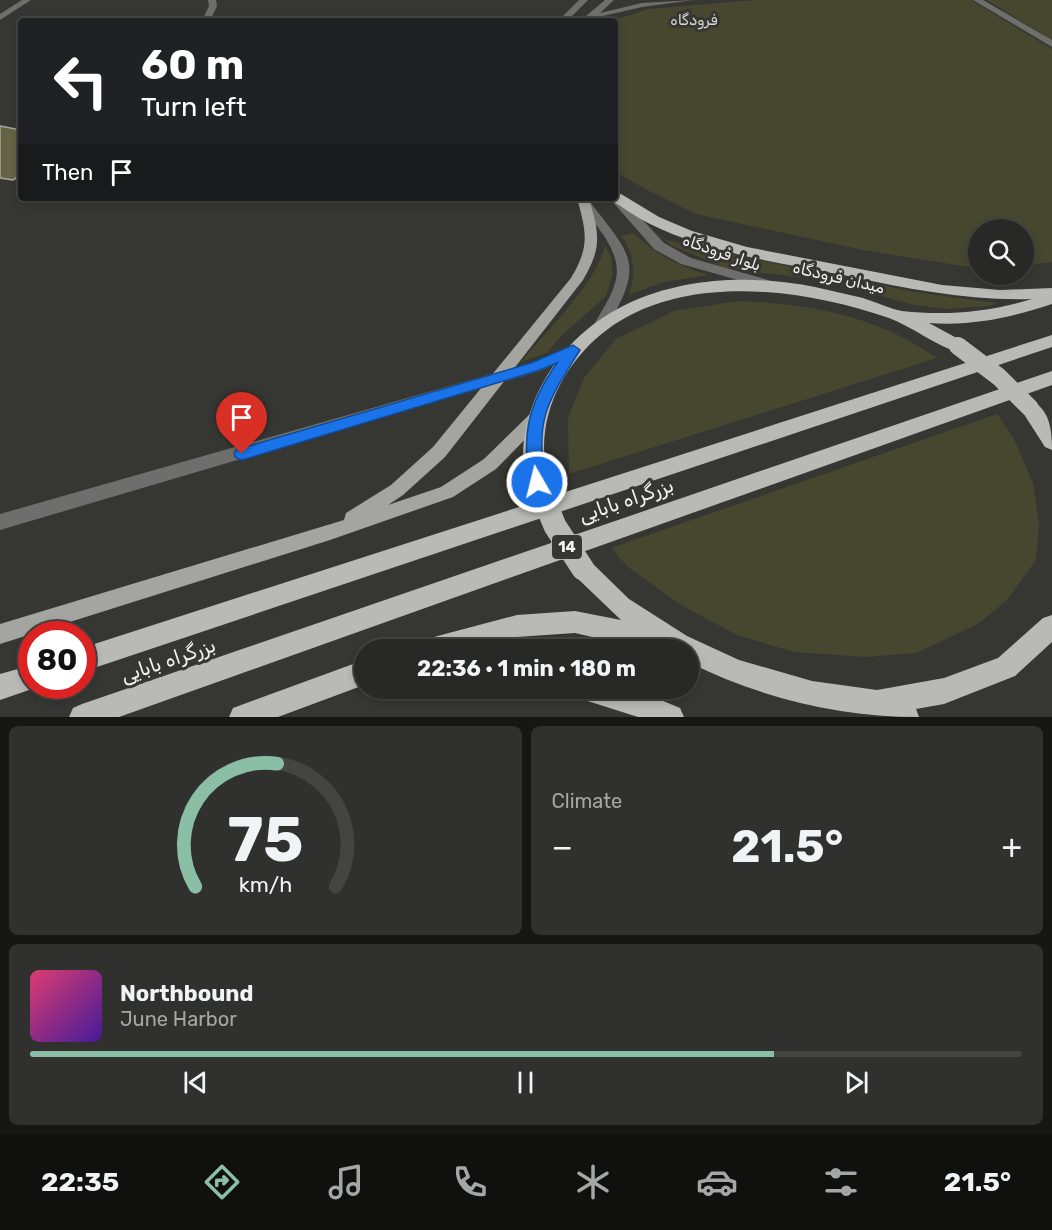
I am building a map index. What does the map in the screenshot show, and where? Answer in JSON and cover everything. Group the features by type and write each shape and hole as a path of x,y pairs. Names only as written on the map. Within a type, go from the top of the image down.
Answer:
{"highway":[{"path":"618,199 654,220 687,234 745,250 942,290 1000,295 1052,293"},
{"name":"میدان فرودگاه","path":"670,639 621,607 583,569 555,526 537,482 532,451 536,418 552,381 573,350 601,325 639,304 680,291 724,285 770,285 830,295 898,315 958,346 999,377 1030,408 1052,442"},
{"path":"898,315 955,319 1003,314 1052,298"},
{"name":"بزرگراه بابایی","path":"96,655 1052,341"},
{"name":"بزرگراه بابایی","path":"82,717 1052,378"},
{"path":"470,639 517,626 575,622 655,639"},
{"path":"699,654 736,672 812,694 877,703 944,692 1006,667 1052,626"},
{"path":"242,717 354,678"},
{"path":"0,687 18,681"},
{"path":"624,699 671,717"},
{"path":"877,703 906,717"}],"main road":[{"path":"330,532 397,490 440,452 496,378 576,280 590,257 594,235 582,201"},
{"path":"0,634 330,532 447,492 490,464 536,418"}],"street":[{"path":"0,18 27,0"},
{"path":"207,18 213,6 212,0"},
{"path":"565,18 584,0"},
{"path":"591,18 609,0"},
{"path":"596,18 642,5 690,0"},
{"path":"977,0 1052,44"},
{"name":"بلوار فرودگاه","path":"618,200 659,246 687,261 770,285"},
{"path":"583,201 620,252 624,273 618,294 601,325"},
{"path":"0,522 536,367 573,350"}],"green space":[{"path":"755,0 971,0 1052,49 1052,262 1034,264 1034,219 968,219 968,266 963,266 868,251 696,214 645,189 618,173 618,19 649,9"},
{"path":"987,0 1052,0 1052,39 1050,39"},
{"path":"655,232 667,240 690,246 915,292 997,303 990,306 946,309 915,305 819,280 725,268 671,245"},
{"path":"633,233 668,259 710,275 664,282 629,295 633,279 633,264 626,243 621,236"},
{"path":"605,246 611,257 613,274 606,296 559,338 547,353 521,362 581,291 600,261"},
{"path":"738,301 818,309 867,322 914,344 937,358 569,474 568,417 584,378 616,339 674,311"},
{"path":"997,414 1013,437 1033,483 1039,525 1036,560 1007,600 978,624 916,653 866,657 794,652 737,635 681,605 628,567 611,548"}],"building":[{"path":"0,126 18,129 18,177 13,180 0,178"}],"district":[{"name":"فرودگاه","path":"694,20"}],"route":[{"path":"242,454 536,367 573,350 552,381 536,418 532,451 537,482"}]}
